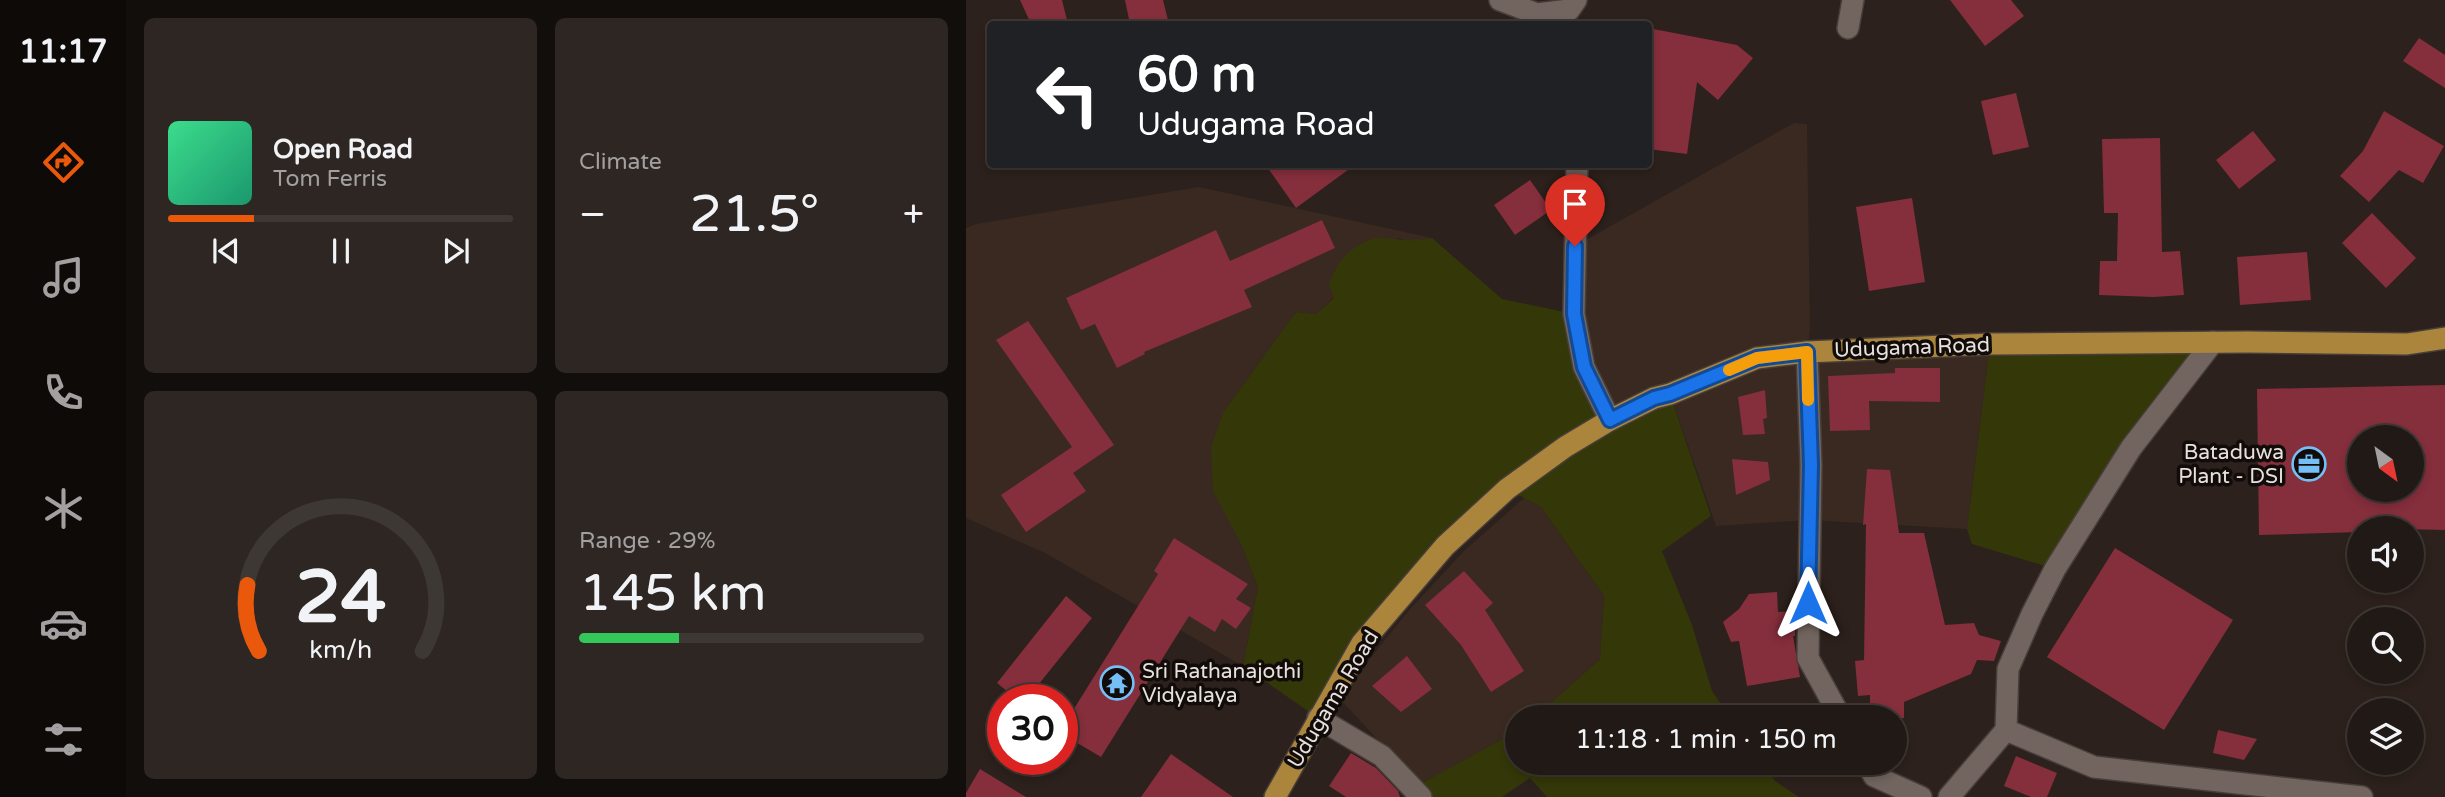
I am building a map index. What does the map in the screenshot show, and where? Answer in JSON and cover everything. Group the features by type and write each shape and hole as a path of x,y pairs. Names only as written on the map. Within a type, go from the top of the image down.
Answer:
{"main road":[{"name":"Udugama Road","path":"1275,797 1362,643 1446,546 1507,489 1565,447 1654,398 1757,358 1807,352 1920,345 2213,342 2407,344 2445,338"}],"street":[{"path":"1500,0 1538,14 1569,10 1578,0"},
{"path":"1578,0 1580,21"},
{"path":"1847,29 1853,0"},
{"path":"1577,168 1574,314 1584,367 1610,420"},
{"path":"1949,797 2006,730 2008,669 2055,569 2131,449 2213,342"},
{"path":"1807,352 1811,465 1808,658 1834,705"},
{"path":"1318,718 1382,756 1421,797"},
{"path":"2006,730 2094,767 2362,797"},
{"path":"1873,775 1921,797"}],"shaded area":[{"path":"1794,123 1807,124 1810,329 1807,352 1990,344 1967,529 1809,520 1716,526 1670,394 1610,420 1586,368 1575,246"},
{"path":"1199,187 1432,238 1411,242 1398,238 1316,314 1296,312 1224,411 1241,544 1258,587 1243,666 1045,553 966,518 966,228 976,224"},
{"path":"1524,498 1541,507 1604,596 1600,659 1548,705 1505,705 1505,738 1419,785 1342,701 1372,656 1409,610 1465,550"}],"green space":[{"path":"1375,238 1432,238 1502,299 1574,314 1610,420 1670,394 1711,516 1662,551 1692,625 1712,691 1722,705 1548,705 1600,659 1604,596 1541,507 1507,489 1445,546 1318,718 1243,666 1258,587 1241,544 1213,491 1211,447 1224,411 1296,312 1316,314 1334,298 1329,284 1336,268 1346,255"},
{"path":"2213,342 2055,569 1972,544 1967,529 1990,344"},
{"path":"1505,738 1505,775 1771,775 1775,781 1799,797 1547,797 1530,778 1502,797 1421,797 1413,788"}],"building":[{"path":"1020,0 1062,0 1067,21 1030,21"},
{"path":"1125,0 1163,0 1168,21 1129,21"},
{"path":"1950,0 2011,0 2024,16 1985,46"},
{"path":"1652,29 1737,45 1753,58 1718,100 1697,82 1687,154 1652,150"},
{"path":"2419,38 2445,55 2445,88 2403,61"},
{"path":"2016,93 2029,147 1993,155 1981,101"},
{"path":"2384,111 2444,146 2423,183 2399,170 2369,202 2340,176 2363,151"},
{"path":"2253,131 2276,160 2239,189 2216,160"},
{"path":"2160,138 2162,252 2180,251 2184,295 2099,295 2100,261 2117,261 2118,213 2104,213 2102,139"},
{"path":"1268,168 1351,168 1296,208"},
{"path":"1530,180 1551,210 1515,235 1494,205"},
{"path":"1912,198 1925,282 1869,291 1856,207"},
{"path":"2372,213 2416,258 2386,288 2342,243"},
{"path":"1322,220 1335,248 1244,290 1252,307 1144,352 1145,354 1117,368 1095,324 1081,330 1066,298 1216,230 1230,261"},
{"path":"2307,252 2311,300 2240,305 2237,257"},
{"path":"1028,321 1114,445 1073,473 1086,491 1026,532 1001,495 1072,447 996,340"},
{"path":"1895,368 1940,368 1940,402 1869,401 1870,430 1830,431 1828,376 1895,373"},
{"name":"Bataduwa Plant - DSI","path":"2445,385 2445,530 2424,530 2424,516 2347,516 2347,532 2259,535 2257,389"},
{"path":"1765,390 1765,434 1743,435 1738,397"},
{"path":"1732,459 1768,462 1770,480 1736,495"},
{"path":"1867,469 1890,470 1899,533 1924,533 1945,625 1974,623 1979,635 2001,641 1994,661 1977,660 1971,674 1904,702 1904,705 1870,705 1870,695 1858,696 1855,661 1864,660 1866,524 1863,525"},
{"path":"1174,538 1248,584 1236,599 1251,608 1236,629 1222,619 1215,632 1189,616 1101,757 1078,743 1078,702 1158,574 1154,571"},
{"path":"2115,548 2233,620 2164,730 2047,657"},
{"path":"1464,571 1493,603 1485,610 1524,671 1491,692 1461,645 1425,605"},
{"path":"1777,592 1778,612 1795,611 1793,636 1800,677 1747,686 1739,641 1731,642 1723,622 1739,609 1749,594"},
{"path":"1066,596 1092,618 1039,684 997,683"},
{"path":"1407,656 1432,689 1401,712 1372,686"},
{"path":"2218,730 2257,739 2244,760 2213,753"},
{"path":"1351,753 1376,768 1398,791 1400,797 1346,797 1329,786"},
{"path":"1171,754 1233,797 1141,797"},
{"path":"2016,756 2057,773 2047,797 2031,797 2004,786"},
{"path":"980,769 1026,797 966,797"}],"slow traffic":[{"path":"1729,370 1757,358 1807,352 1808,400"}],"place":[{"name":"Bataduwa Plant - DSI","path":"2309,464"},
{"name":"Sri Rathanajothi Vidyalaya","path":"1117,683"}],"route":[{"path":"1575,246 1574,314 1584,367 1610,420 1654,398 1757,358 1807,352 1811,465 1808,603"}]}
